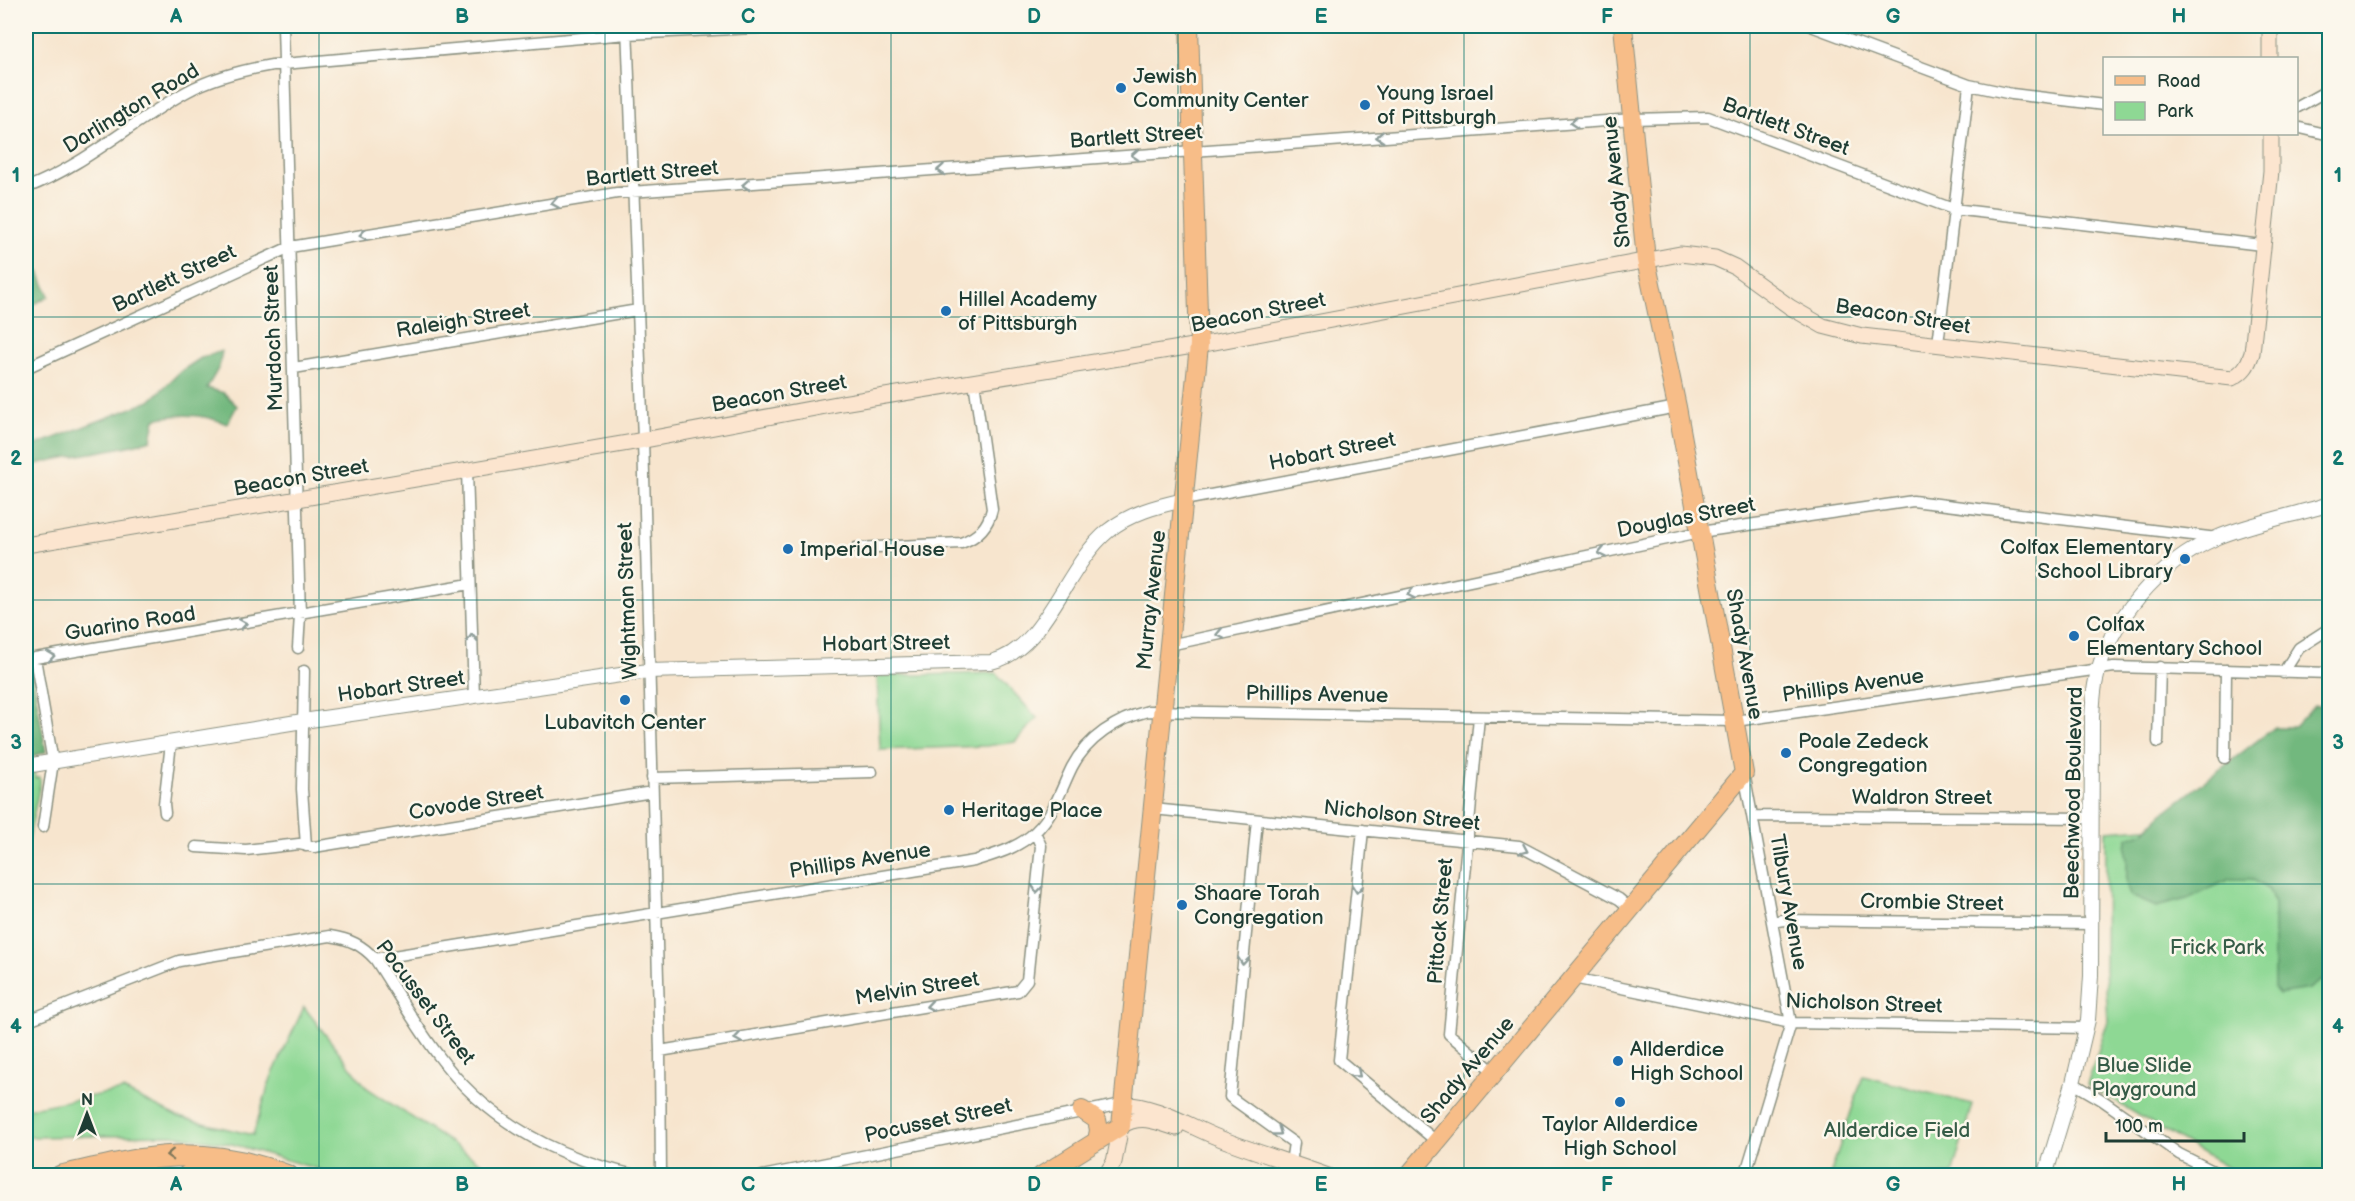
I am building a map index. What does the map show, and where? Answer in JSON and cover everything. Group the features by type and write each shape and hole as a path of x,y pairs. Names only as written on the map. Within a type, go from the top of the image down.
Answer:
{"highway":[{"path":"61,1176 147,1156 202,1155 250,1163 288,1176"},
{"path":"109,1164 132,1167 146,1176"},
{"path":"188,1176 211,1170 236,1176"}],"main road":[{"name":"Murray Avenue","path":"1105,1176 1114,1162 1121,1126 1134,1109 1161,711 1199,345 1189,26"},
{"name":"Shady Avenue","path":"1408,1176 1744,773 1677,407 1646,260 1623,26"},
{"path":"2270,26 2270,57"},
{"name":"Beacon Street","path":"26,545 974,381 1199,345 1680,254 1715,258 1735,267 1790,307 1823,326 1862,336 2232,378 2240,374 2247,366 2252,353 2271,171 2271,135"},
{"path":"1134,1109 1189,1122 1212,1135 1328,1176"},
{"path":"1082,1110 1096,1120 1099,1130 1097,1141"},
{"path":"1041,1176 1121,1126"}],"street":[{"name":"Murdoch Street","path":"283,26 300,615 298,648"},
{"name":"Darlington Road","path":"26,188 56,176 188,91 235,72 284,64 627,30 796,26"},
{"path":"1813,26 1969,85 2012,94 2103,105"},
{"name":"Wightman Street","path":"627,30 643,439 660,1051 661,1176"},
{"path":"1938,344 1969,85"},
{"path":"2298,107 2330,88"},
{"name":"Bartlett Street","path":"26,368 290,247 634,191 1633,119 1708,117 1953,209 2262,245"},
{"path":"2298,127 2330,135"},
{"name":"Raleigh Street","path":"294,368 638,310"},
{"path":"856,548 961,543 972,539 987,525 992,509 974,381"},
{"name":"Hobart Street","path":"26,766 303,721 648,671 991,662 1005,659 1023,647 1089,550 1107,531 1138,513 1184,500 1677,407"},
{"path":"467,470 474,697"},
{"name":"Douglas Street","path":"1169,645 1700,532 1913,501 2217,538"},
{"name":"Beechwood Boulevard","path":"2045,1176 2087,1028 2091,924 2092,717 2099,670 2116,631 2139,597 2174,564 2217,538 2330,504"},
{"path":"300,615 470,585"},
{"name":"Guarino Road","path":"53,762 35,658 300,615"},
{"path":"2283,673 2299,648 2330,628"},
{"name":"Phillips Avenue","path":"375,959 974,861 1005,852 1035,832 1049,817 1074,764 1097,736 1130,715 1161,711 1735,721 2123,666 2330,673"},
{"path":"2158,742 2160,667"},
{"path":"2225,758 2226,670"},
{"path":"304,671 302,789 306,846"},
{"name":"Pittock Street","path":"1479,717 1449,1034 1494,1072"},
{"path":"165,813 171,743"},
{"path":"43,827 53,762"},
{"path":"652,778 872,772"},
{"name":"Tilbury Avenue","path":"1744,773 1791,1023 1745,1176"},
{"name":"Covode Street","path":"196,847 246,849 314,847 652,792"},
{"name":"Nicholson Street","path":"1153,809 1519,846 1619,898 1631,909"},
{"name":"Waldron Street","path":"1753,816 2091,818"},
{"path":"1257,820 1230,1097 1294,1143 1290,1162"},
{"path":"1363,830 1339,1060 1436,1141"},
{"name":"Melvin Street","path":"660,1051 1018,991 1027,980 1030,957 1041,846 1035,832"},
{"name":"Crombie Street","path":"1772,922 1783,920 2091,924"},
{"name":"Pocusset Street","path":"26,1021 179,961 330,936 346,938 364,947 375,959 438,1056 467,1089 501,1118 570,1157 639,1176"},
{"name":"Nicholson Street","path":"1573,978 1791,1023 2087,1028"},
{"path":"2073,1083 2102,1100 2179,1154 2223,1176"},
{"name":"Pocusset Street","path":"762,1176 1082,1110 1134,1109"}],"green space":[{"path":"39,272 49,296 26,309 26,277"},
{"path":"222,351 219,367 207,388 224,393 237,406 227,424 210,418 192,416 155,419 151,440 26,467 26,449 150,401 181,371 201,358"},
{"path":"32,672 46,752 26,758 26,677"},
{"path":"996,673 1037,718 1015,742 986,746 880,750 877,676"},
{"path":"26,696 35,778 40,777 40,784 26,851"},
{"path":"2314,706 2329,706 2329,976 2309,989 2279,994 2274,988 2274,904 2269,890 2252,879 2230,879 2187,899 2156,907 2131,896 2127,885 2126,847 2128,838 2144,832 2162,814 2275,727 2294,727"},
{"name":"Frick Park","path":"2329,722 2329,1175 2240,1175 2087,1085 2108,1021 2105,969 2106,831 2174,826"},
{"path":"304,1007 367,1088 500,1175 338,1175 232,1144 172,1135 26,1137 26,1109 123,1090 178,1117 253,1135 271,1078"},
{"name":"Allderdice Field","path":"1863,1076 1972,1104 1952,1175 1830,1175"}],"place":[{"name":"Jewish Community Center","path":"1121,88"},
{"name":"Young Israel of Pittsburgh","path":"1365,105"},
{"name":"Hillel Academy of Pittsburgh","path":"946,311"},
{"name":"Imperial House","path":"788,549"},
{"name":"Colfax Elementary School Library","path":"2185,559"},
{"name":"Colfax Elementary School","path":"2074,636"},
{"name":"Lubavitch Center","path":"625,700"},
{"name":"Poale Zedeck Congregation","path":"1786,753"},
{"name":"Heritage Place","path":"949,810"},
{"name":"Shaare Torah Congregation","path":"1182,905"},
{"name":"Allderdice High School","path":"1618,1061"},
{"name":"Taylor Allderdice High School","path":"1620,1102"}],"park label":[{"name":"Blue Slide Playground","path":"2144,1077"}]}
